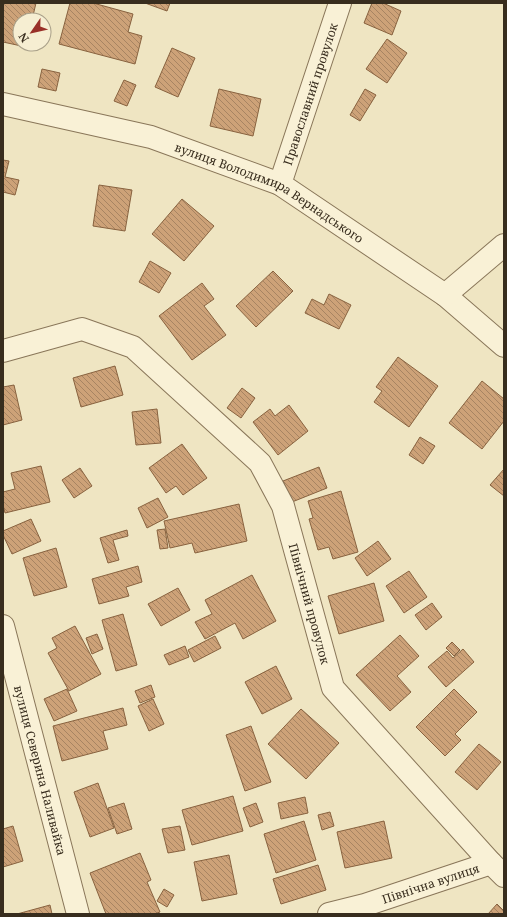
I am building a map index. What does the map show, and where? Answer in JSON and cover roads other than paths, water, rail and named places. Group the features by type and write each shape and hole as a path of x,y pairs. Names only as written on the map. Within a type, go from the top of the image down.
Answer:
{"street":[{"name":"Православний провулок","path":"280,184 340,3"},
{"name":"вулиця Володимира Вернадського","path":"3,104 151,137 280,184 445,295 504,346"},
{"path":"445,295 504,245"},
{"name":"Північний провулок","path":"3,351 82,329 133,347 260,463 283,506 333,688 497,869"},
{"name":"вулиця Северина Наливайка","path":"3,626 78,914"},
{"name":"Північна вулиця","path":"329,914 367,910 497,869"}]}
